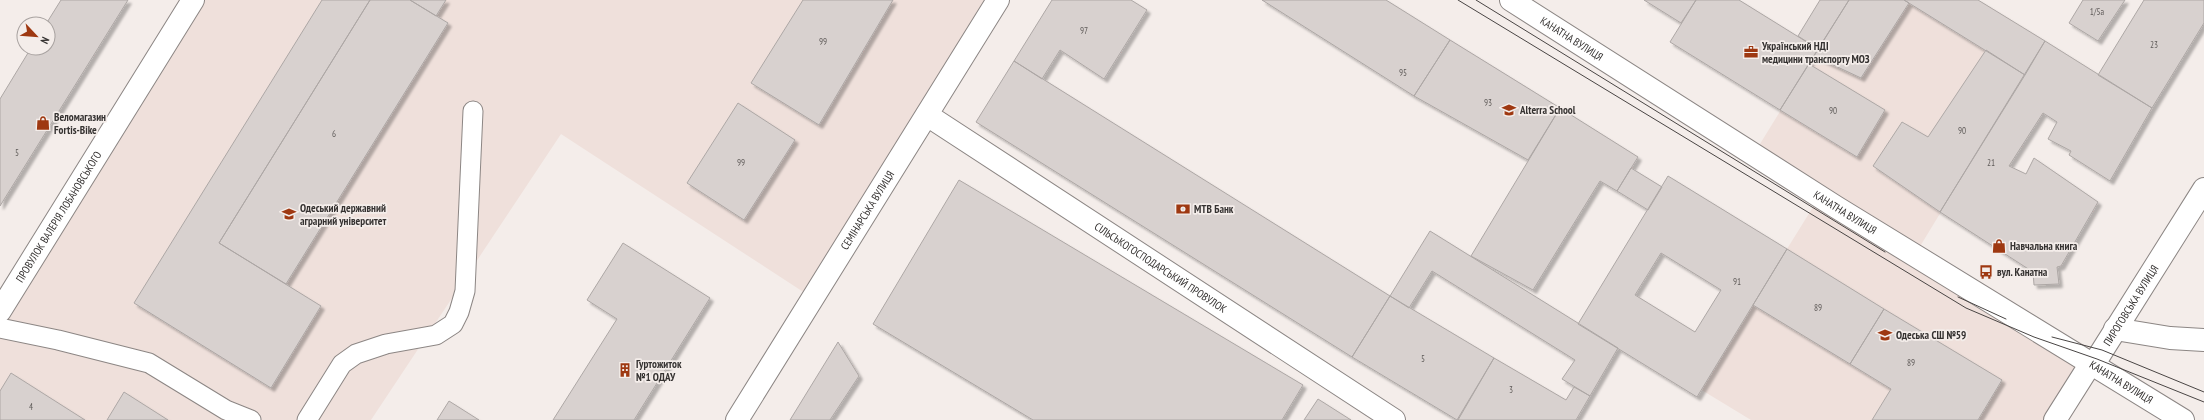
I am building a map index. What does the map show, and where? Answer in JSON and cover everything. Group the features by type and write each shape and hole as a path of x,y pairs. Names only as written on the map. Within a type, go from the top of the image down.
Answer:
{"street":[{"name":"ПРОВУЛОК ВАЛЕРІЯ ЛОБАНОВСЬКОГО","path":"0,311 193,0"},
{"name":"СЕМІНАРСЬКА ВУЛИЦЯ","path":"737,420 998,0"},
{"name":"КАНАТНА ВУЛИЦЯ","path":"1511,0 1843,211 2183,420"},
{"name":"СІЛЬСЬКОГОСПОДАРСЬКИЙ ПРОВУЛОК","path":"927,115 1394,420"},
{"name":"ПИРОГОВСЬКА ВУЛИЦЯ","path":"2055,420 2091,363 2097,359 2204,189"},
{"path":"2115,329 2170,338 2204,340"}],"lane":[{"path":"307,420 342,364 356,354 386,344 436,335 453,324 466,291 473,111"},
{"path":"0,328 58,340 149,363 226,410 251,420"}],"shaded area":[{"name":"Одеський державний аграрний університет","path":"202,0 998,0 808,295 561,134 371,420 0,420 0,331"},
{"path":"1849,0 1978,0 2045,41 1916,253 1755,152"},
{"name":"Одеська CШ №59","path":"1818,199 2086,366 2052,420 1751,420 1700,389"}],"building":[{"path":"61,0 128,0 0,206 0,99 26,56 56,56 56,16 51,16"},
{"path":"322,0 370,0 219,243 321,306 271,388 134,303"},
{"path":"370,0 410,0 448,23 286,284 219,243"},
{"path":"410,0 446,0 436,16"},
{"path":"803,0 893,0 819,125 751,83"},
{"path":"1052,0 1131,0 1147,10 1104,79 1060,50 1042,79 1014,61"},
{"path":"1262,0 1386,0 1450,40 1414,96"},
{"path":"1644,0 1696,0 1681,23"},
{"name":"Український НДІ медицини транспорту МОЗ","path":"1696,0 1739,0 1818,49 1780,110 1670,42"},
{"path":"1820,0 1849,0 1818,49 1798,36"},
{"path":"1849,0 1904,0 1909,3 1861,78 1814,56"},
{"path":"1904,0 1978,0 2045,41 2025,75"},
{"path":"2083,0 2125,0 2098,41 2069,23"},
{"path":"2144,0 2204,0 2204,23 2152,108 2098,75"},
{"path":"1450,40 1560,108 1528,160 1414,96"},
{"path":"2045,41 2152,108 2110,181 2069,155 2071,151 2048,139 2057,122 2043,113 2009,166 2026,174 2034,158 2098,202 2061,266 2057,267 2059,284 2034,285 2033,272 1940,212"},
{"path":"1986,50 2025,75 1940,212 1873,166 1902,122 1928,137"},
{"name":"МТВ Банк","path":"1014,61 1390,296 1352,357 976,122"},
{"path":"1809,64 1885,110 1857,157 1780,110"},
{"path":"738,103 795,140 744,220 687,183"},
{"path":"1560,108 1638,157 1617,191 1600,181 1533,290 1471,256"},
{"path":"1631,168 1662,187 1648,210 1617,191"},
{"path":"1668,176 1787,249 1697,397 1578,324","holes":["1661,253 1721,290 1695,332 1635,295"]},
{"path":"959,180 1303,385 1282,420 1033,420 873,324"},
{"path":"1430,231 1618,348 1590,396 1562,379 1575,360 1432,271 1409,308 1390,296"},
{"name":"Гуртожиток №1 ОДАУ","path":"623,243 710,298 634,420 553,420 617,319 587,300"},
{"path":"1787,249 1884,309 1850,364 1753,305"},
{"path":"1390,296 1494,358 1457,420 1352,357"},
{"path":"1884,309 2002,380 1978,420 1872,420 1891,389 1850,364"},
{"path":"838,342 859,376 830,420 790,420"},
{"path":"1494,358 1566,400 1574,387 1590,396 1576,420 1458,420"},
{"path":"11,373 85,420 0,420 0,391"},
{"path":"124,392 168,420 107,420"},
{"path":"1318,399 1351,420 1304,420"},
{"path":"449,401 479,420 437,420"}],"tram line":[{"path":"1458,0 1966,308 2034,337 2097,359 2204,402"},
{"path":"1476,0 1885,252"},
{"path":"1958,297 2006,319"},
{"path":"2052,337 2102,350 2204,392"}],"place":[{"name":"Український НДІ медицини транспорту МОЗ","path":"1751,52"},
{"name":"Alterra School","path":"1509,110"},
{"name":"Веломагазин Fortis-Bike","path":"43,123"},
{"name":"МТВ Банк","path":"1183,209"},
{"name":"Одеський державний аграрний університет","path":"289,214"},
{"name":"Навчальна книга","path":"1999,246"},
{"name":"вул. Канатна","path":"1986,272"},
{"name":"Одеська CШ №59","path":"1885,335"},
{"name":"Гуртожиток №1 ОДАУ","path":"625,370"}]}
